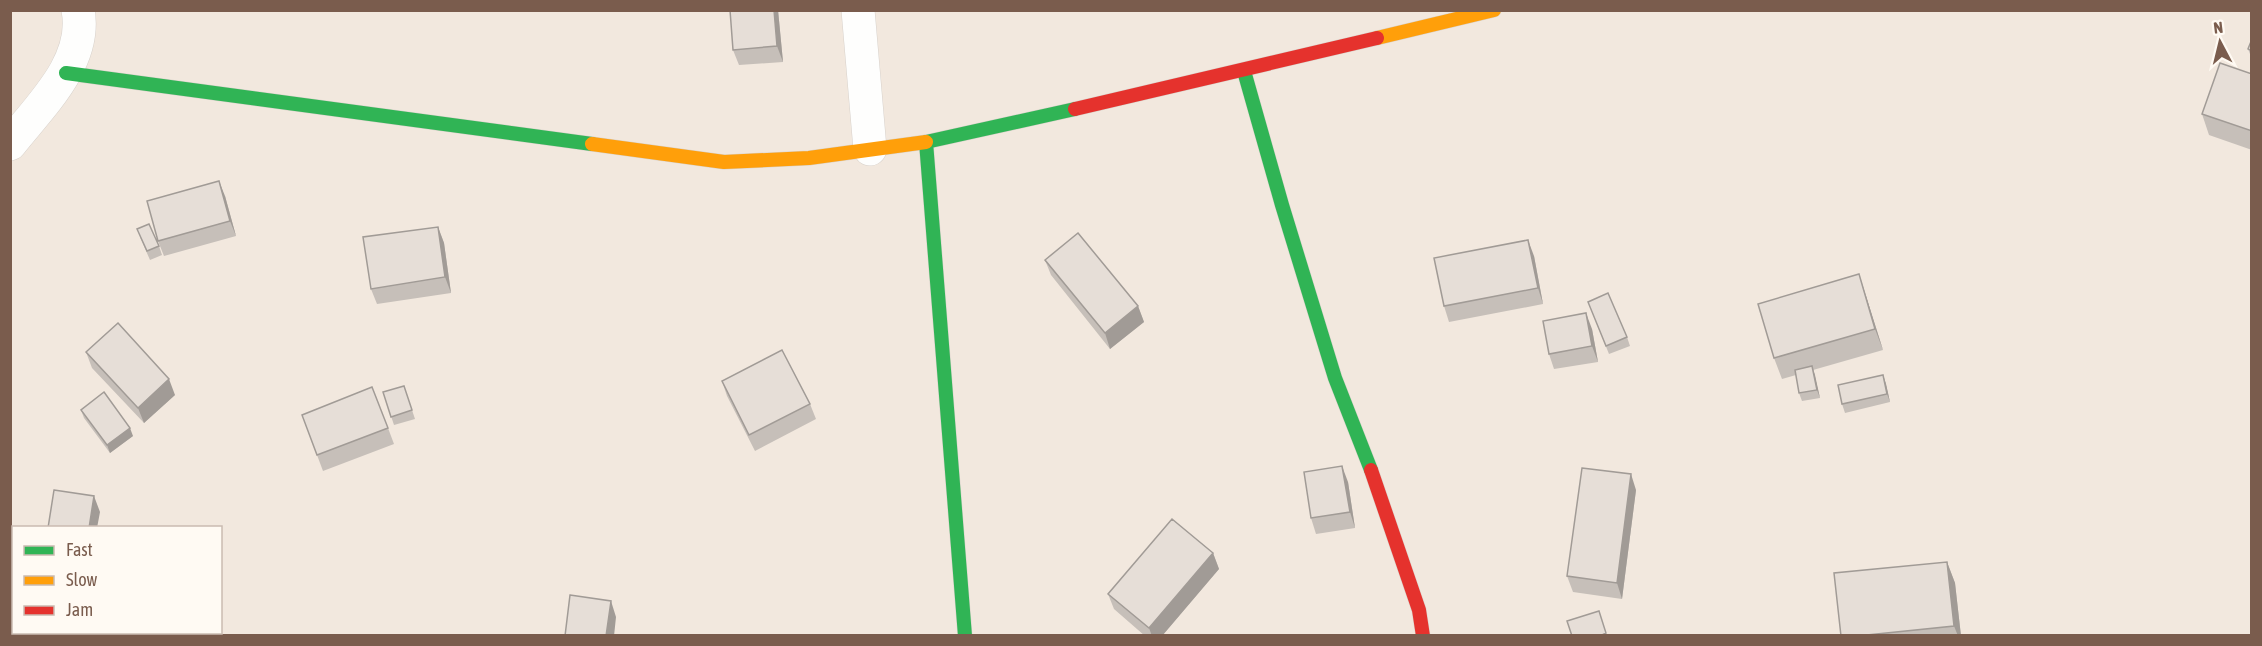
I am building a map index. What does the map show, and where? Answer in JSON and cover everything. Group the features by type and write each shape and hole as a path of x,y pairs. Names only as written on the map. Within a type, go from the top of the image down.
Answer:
{"street":[{"path":"10,144 66,73 76,45 78,10"},
{"path":"858,10 870,149"},
{"path":"66,73 724,162 809,159 926,142 1244,71 1494,10"},
{"path":"1244,71 1282,206 1335,378 1384,504 1419,610 1423,636"},
{"path":"926,142 965,636"}],"shaded area":[{"path":"10,11 2251,11 2251,635 11,635"}],"building":[{"path":"730,10 774,10 777,46 733,50"},
{"path":"2252,39 2252,51 2248,49"},
{"path":"2220,63 2252,74 2252,131 2202,114"},
{"path":"219,181 230,221 158,241 147,201"},
{"path":"149,224 159,246 147,251 137,229"},
{"path":"438,227 445,277 371,289 363,237"},
{"path":"1078,233 1138,306 1105,333 1045,260"},
{"path":"1528,240 1538,288 1444,306 1434,258"},
{"path":"1859,274 1875,329 1774,358 1758,304"},
{"path":"1608,293 1627,337 1606,346 1588,302"},
{"path":"1586,313 1592,346 1549,354 1543,321"},
{"path":"118,323 169,379 138,408 86,352"},
{"path":"782,350 810,404 749,435 722,381"},
{"path":"1812,366 1817,390 1799,393 1795,370"},
{"path":"1883,375 1887,394 1842,404 1838,385"},
{"path":"404,386 412,410 391,417 383,392"},
{"path":"372,387 388,428 317,455 302,415"},
{"path":"104,392 130,428 107,445 81,410"},
{"path":"1342,466 1350,512 1311,518 1304,472"},
{"path":"1582,468 1631,474 1617,583 1567,576"},
{"path":"54,490 94,496 89,526 48,526"},
{"path":"1172,519 1213,553 1149,628 1108,594"},
{"path":"1947,562 1954,626 1841,636 1834,573"},
{"path":"570,595 611,601 606,636 565,636"},
{"path":"1599,611 1606,633 1600,636 1572,636 1567,621"}],"traffic: fast":[{"path":"1244,71 1335,378 1371,470"},
{"path":"66,73 592,144"},
{"path":"965,636 926,142 1075,109"}],"traffic: slow":[{"path":"1377,38 1494,10"},
{"path":"592,144 724,162 809,158 926,142"}],"traffic: jam":[{"path":"1075,109 1377,38"},
{"path":"1371,470 1419,610 1423,636"}]}
